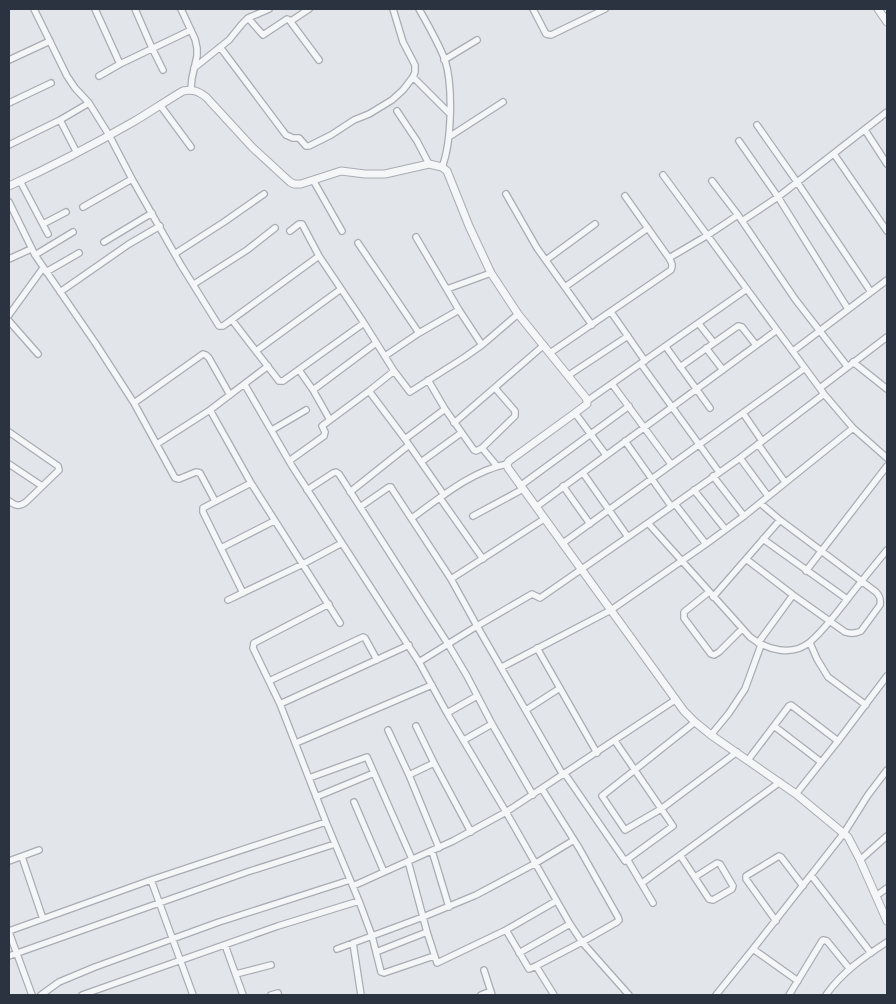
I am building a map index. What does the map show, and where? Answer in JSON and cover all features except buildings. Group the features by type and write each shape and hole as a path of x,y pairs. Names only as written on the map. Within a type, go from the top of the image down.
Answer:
{"street":[{"path":"34,9 67,76 89,103 219,326 223,326 232,320 319,256"},
{"path":"95,9 120,64"},
{"path":"135,9 163,70"},
{"path":"181,9 195,39 197,48 191,89"},
{"path":"194,68 229,40 248,18 269,9"},
{"path":"248,18 263,36 287,19 290,21 309,9"},
{"path":"220,47 286,135 290,138 299,138 307,147 392,100 414,77 415,65 403,42 393,9"},
{"path":"419,9 444,60 449,80 448,152 442,166"},
{"path":"533,9 546,34 552,35 605,9"},
{"path":"878,9 887,19"},
{"path":"290,21 319,60"},
{"path":"99,76 191,30"},
{"path":"444,60 477,40"},
{"path":"9,60 50,41"},
{"path":"414,77 450,114"},
{"path":"9,104 51,83"},
{"path":"9,186 109,136 183,91 191,89 199,91 206,97 252,147 294,184 301,184 341,171 385,174 429,164 442,166 447,171 469,226 491,273 518,314 569,375 587,401"},
{"path":"449,137 503,102"},
{"path":"9,145 60,120 89,103"},
{"path":"160,105 191,147"},
{"path":"397,112 417,141 429,164"},
{"path":"742,221 778,197 887,112"},
{"path":"60,120 77,153"},
{"path":"757,125 870,292"},
{"path":"865,130 887,164"},
{"path":"739,141 778,197 848,309"},
{"path":"834,154 887,231"},
{"path":"663,175 824,394 853,428 887,458"},
{"path":"83,207 132,179"},
{"path":"313,180 342,231"},
{"path":"20,181 48,234"},
{"path":"712,182 738,215 819,331 847,366"},
{"path":"176,254 264,194"},
{"path":"506,194 537,248 592,325"},
{"path":"550,353 671,270 672,264 669,258 625,196"},
{"path":"9,202 31,249 134,403 175,478 179,480 196,472 200,473 215,501"},
{"path":"43,224 66,212"},
{"path":"104,242 152,213"},
{"path":"669,258 708,236 738,215"},
{"path":"290,231 299,224 302,224 319,256 410,392 482,346 518,314"},
{"path":"546,260 595,224"},
{"path":"60,292 129,244 160,226"},
{"path":"194,284 247,250 275,228"},
{"path":"565,287 648,228"},
{"path":"35,255 73,232"},
{"path":"416,237 482,346"},
{"path":"358,243 419,333"},
{"path":"9,259 31,249"},
{"path":"9,315 44,270 79,252"},
{"path":"447,289 491,273"},
{"path":"794,351 887,280"},
{"path":"256,352 341,289"},
{"path":"412,518 442,496 472,478 497,466 507,464 587,404 587,401 747,289"},
{"path":"385,356 419,333 459,310"},
{"path":"611,312 628,336 671,407 719,472"},
{"path":"232,320 279,381 283,381 364,323"},
{"path":"9,321 38,354"},
{"path":"699,324 714,343"},
{"path":"680,367 738,326 756,345"},
{"path":"536,507 777,330"},
{"path":"569,375 628,336"},
{"path":"820,388 887,338"},
{"path":"313,390 376,343"},
{"path":"454,423 544,345"},
{"path":"666,347 710,408"},
{"path":"706,348 723,370"},
{"path":"134,403 203,354 209,358 230,395"},
{"path":"854,362 887,389"},
{"path":"157,444 210,410 268,366"},
{"path":"563,543 805,368"},
{"path":"299,370 330,420"},
{"path":"289,461 324,436 325,432 322,426 369,392 394,370"},
{"path":"428,380 445,410 476,451 479,451 516,413 494,388"},
{"path":"612,384 671,464"},
{"path":"245,385 307,490 409,645 570,924 582,942 629,995"},
{"path":"369,392 421,462 483,559"},
{"path":"419,662 532,594 540,598 740,458 824,394"},
{"path":"473,516 522,487 629,406"},
{"path":"210,410 274,521 340,623"},
{"path":"272,430 306,410"},
{"path":"405,439 445,410"},
{"path":"575,413 606,455"},
{"path":"743,413 785,482"},
{"path":"502,667 611,610 744,516 853,428"},
{"path":"9,432 58,466 59,470 22,506 15,505 9,501"},
{"path":"421,462 462,433"},
{"path":"625,441 652,479 706,544"},
{"path":"350,492 408,445"},
{"path":"482,448 497,466"},
{"path":"740,458 768,496"},
{"path":"9,464 42,486"},
{"path":"507,464 544,519 675,700 694,722 796,794 844,833 852,842 887,921"},
{"path":"806,571 887,466"},
{"path":"307,490 333,473 339,474 448,644 533,795"},
{"path":"583,473 628,537"},
{"path":"713,476 744,516"},
{"path":"243,593 203,510 204,506 251,483"},
{"path":"563,486 590,524"},
{"path":"360,508 391,487 451,579 564,774 625,861 673,826 615,741"},
{"path":"694,490 725,529"},
{"path":"746,559 793,595 850,634 856,634 860,631 880,605 881,600 876,592 760,503"},
{"path":"451,579 544,519"},
{"path":"742,629 714,655 711,654 684,618 684,612 711,594 746,559 780,520"},
{"path":"221,548 274,521"},
{"path":"648,523 742,629 759,644 781,651 790,650 810,642 830,621 887,550"},
{"path":"763,539 847,599"},
{"path":"228,600 342,543"},
{"path":"711,735 745,689 759,644 793,595"},
{"path":"328,604 254,643 253,648 280,704 359,901 372,936 381,972 384,973 434,956"},
{"path":"269,681 363,636 366,638 377,660"},
{"path":"810,642 817,659 828,677 866,704"},
{"path":"280,704 409,645"},
{"path":"538,648 597,752"},
{"path":"796,794 887,676"},
{"path":"296,743 432,686"},
{"path":"526,710 560,688"},
{"path":"447,712 476,696"},
{"path":"41,995 59,982 95,967 219,922 384,872 439,848 506,812 675,700"},
{"path":"748,760 789,706 838,741"},
{"path":"694,722 602,796 625,830 661,809 737,752"},
{"path":"464,740 492,724"},
{"path":"416,726 471,832"},
{"path":"774,726 821,762"},
{"path":"388,730 439,848"},
{"path":"309,778 365,757 369,759 410,860 436,962 439,963 506,930 556,901"},
{"path":"409,775 434,763"},
{"path":"316,797 374,773"},
{"path":"716,995 844,833 868,795 887,773"},
{"path":"642,883 780,782"},
{"path":"506,930 528,968 532,968 619,920 574,840 542,789"},
{"path":"354,802 384,872"},
{"path":"32,995 9,932 151,880 326,822"},
{"path":"860,860 887,836"},
{"path":"337,949 476,895 574,840"},
{"path":"9,956 159,902 335,844"},
{"path":"9,861 39,850"},
{"path":"432,851 449,907"},
{"path":"680,855 694,877 709,899 711,900 732,889 733,886 718,863 694,877"},
{"path":"776,921 746,879 746,876 779,856 782,857 803,886"},
{"path":"22,857 43,919"},
{"path":"627,859 653,903"},
{"path":"811,875 871,953"},
{"path":"151,880 193,995"},
{"path":"876,896 887,888"},
{"path":"82,995 97,993 278,926 359,901"},
{"path":"519,953 570,924"},
{"path":"376,952 427,932"},
{"path":"789,995 823,940 827,941 849,968"},
{"path":"826,995 849,968 887,942"},
{"path":"352,944 361,995"},
{"path":"225,945 243,995"},
{"path":"753,950 798,981"},
{"path":"236,974 270,965"},
{"path":"536,966 554,995"},
{"path":"480,995 492,993 484,970"},
{"path":"271,995 278,993"}]}
